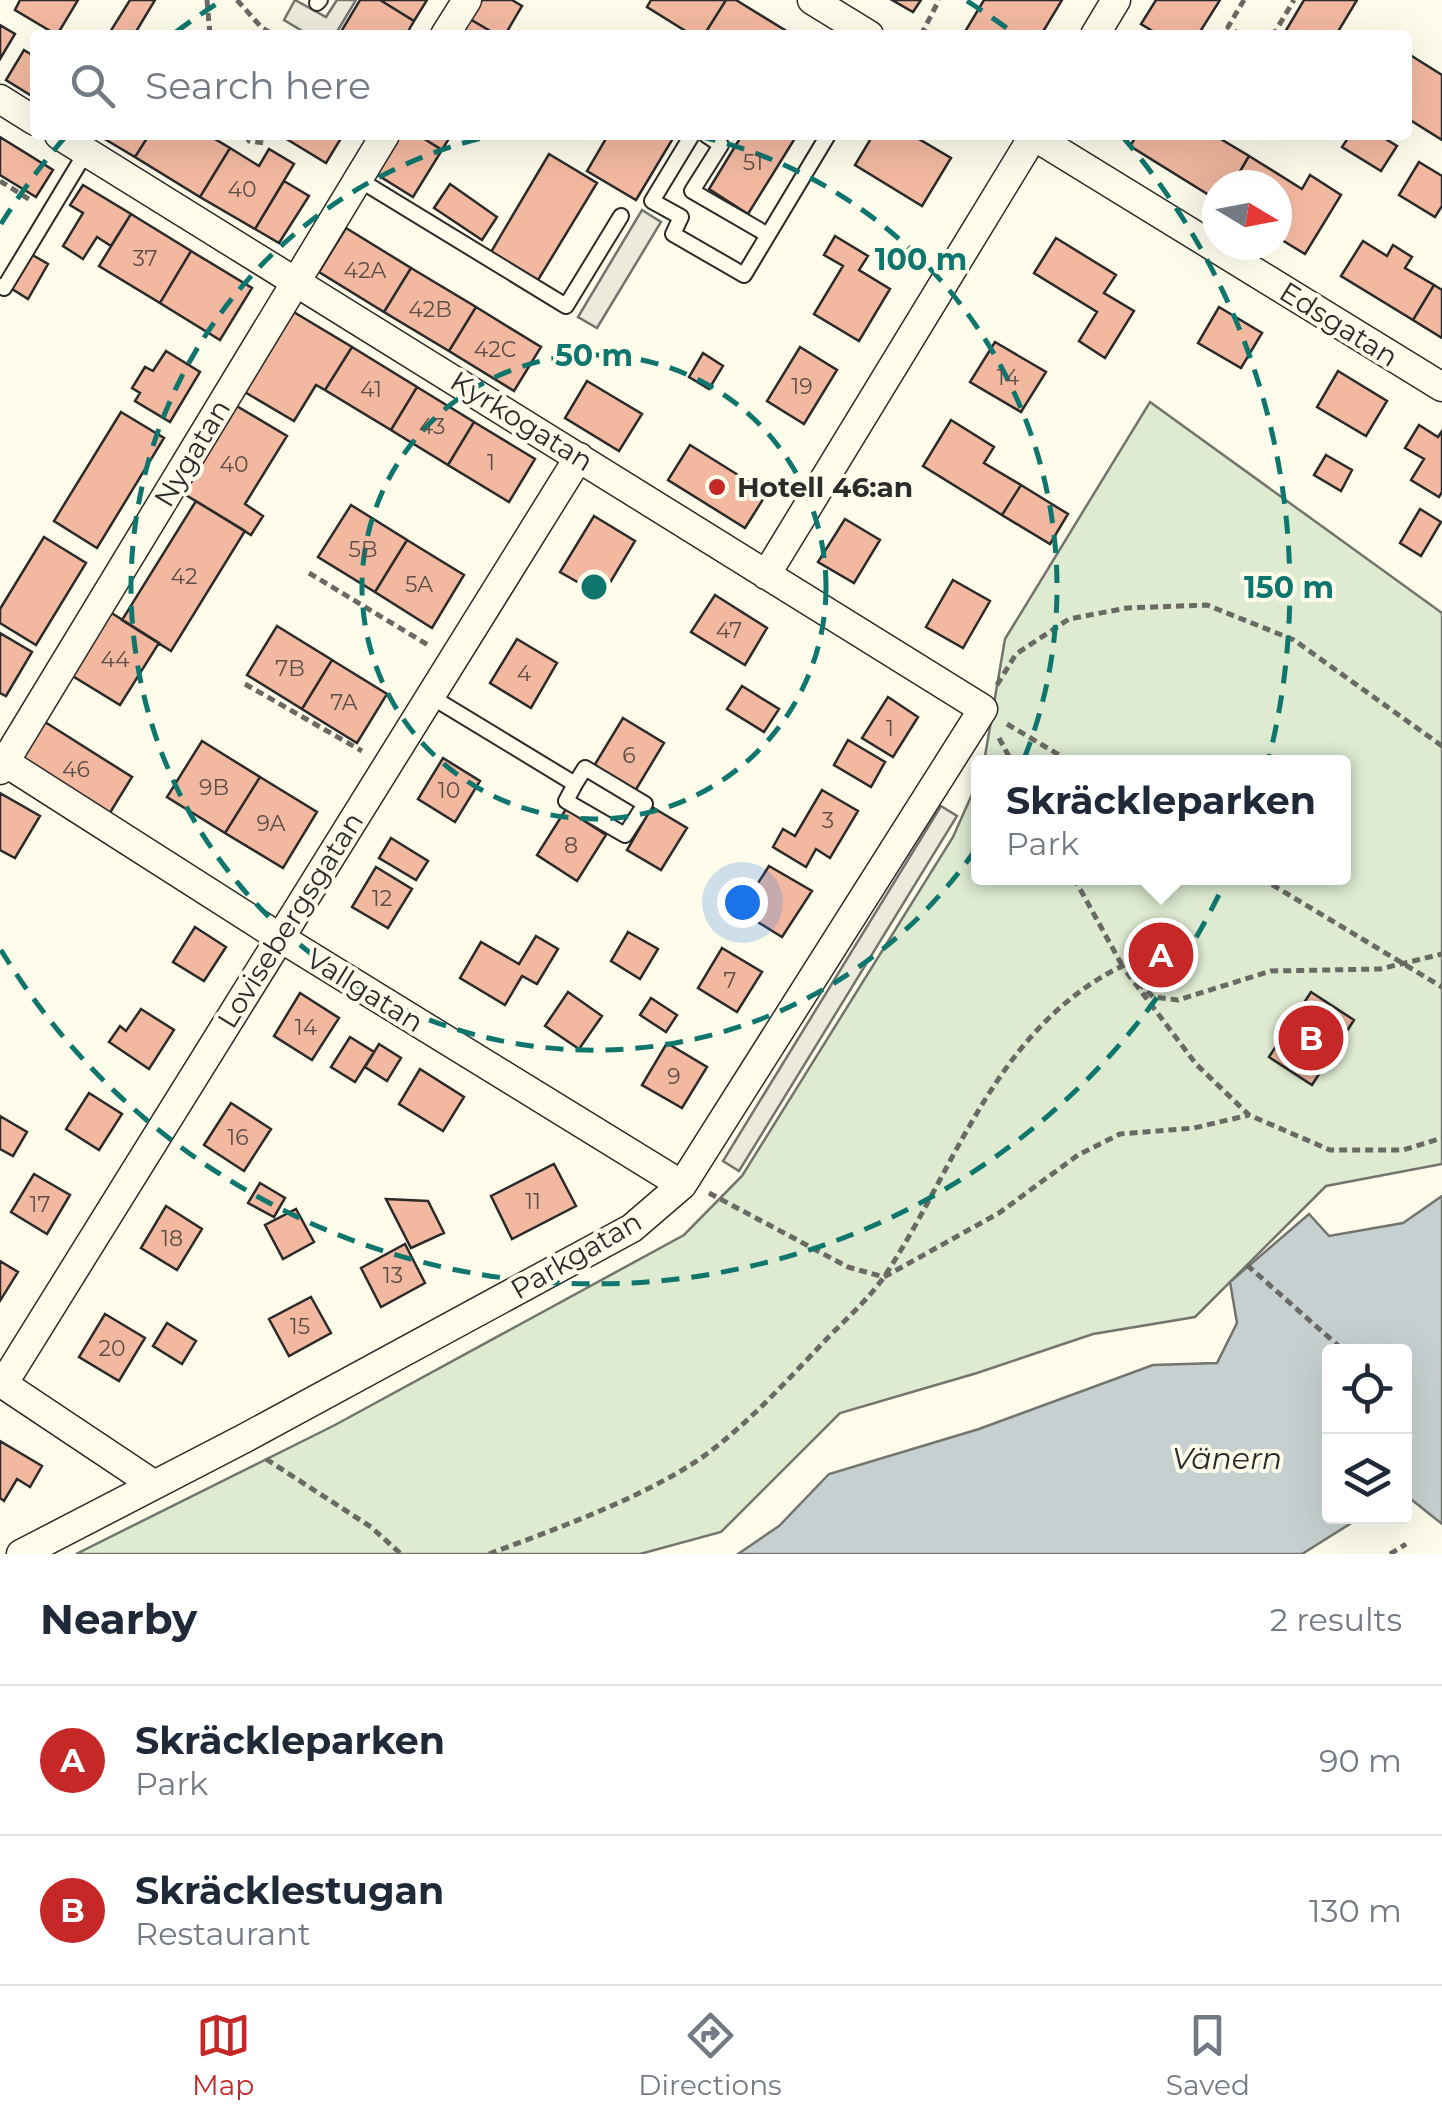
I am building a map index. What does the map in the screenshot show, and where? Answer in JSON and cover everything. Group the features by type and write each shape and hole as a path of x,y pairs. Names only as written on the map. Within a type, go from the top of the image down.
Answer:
{"street":[{"path":"448,30 466,0"},
{"path":"812,0 860,30"},
{"path":"1097,30 1116,0"},
{"path":"0,99 30,118"},
{"name":"Kyrkogatan","path":"66,140 984,710"},
{"name":"Nygatan","path":"1,764 382,140"},
{"path":"766,575 1030,140"},
{"name":"Edsgatan","path":"1041,140 1442,387"},
{"name":"Lovisebergsgatan","path":"1,1383 580,458"},
{"name":"Parkgatan","path":"20,1554 632,1228 682,1184 984,710"},
{"name":"Vallgatan","path":"1,764 682,1184"},
{"path":"1,1383 153,1484"}],"lane":[{"path":"689,140 652,202 681,217 673,234 744,275 825,140"},
{"path":"714,140 721,145 692,191 768,234"},
{"path":"0,286 4,288 86,152"},
{"path":"358,179 566,306 621,216"},
{"path":"430,696 575,784"},
{"path":"585,768 645,804 626,835 566,800 575,784 585,768"}],"path":[{"path":"207,0 210,30"},
{"path":"237,0 265,30"},
{"path":"924,30 939,0"},
{"path":"1233,30 1228,27 1244,0"},
{"path":"1276,30 1294,0"},
{"path":"0,181 50,212"},
{"path":"309,573 452,660"},
{"path":"1059,755 984,710 1016,654 1069,618 1126,608 1206,606 1294,640 1442,746"},
{"path":"245,684 386,766"},
{"path":"1078,885 1122,966 1196,1064 1249,1115 1330,1150 1404,1150 1442,1138"},
{"path":"1273,885 1442,987"},
{"path":"1122,966 1153,997 1178,1000 1271,971 1380,969 1442,954"},
{"path":"489,1554 606,1508 686,1468 762,1407 884,1277 998,1076 1037,1028 1099,978 1122,966"},
{"path":"682,1184 712,1194 848,1267 884,1277 999,1213 1078,1155 1120,1134 1194,1128 1249,1115"},
{"path":"1247,1264 1337,1344"},
{"path":"238,1441 372,1527 401,1554"},
{"path":"1390,1554 1406,1544"}],"green space":[{"path":"1150,402 1442,613 1442,1164 1326,1186 1195,1317 1093,1334 840,1413 721,1532 640,1554 76,1554 335,1425 684,1235 742,1176 953,837 971,797 971,885 1351,885 1351,755 985,755 1005,639"}],"shaded area":[{"path":"295,0 326,17 337,0 356,0 338,30 301,30 284,20"},
{"path":"642,210 661,222 597,328 578,317"},
{"path":"941,806 957,816 739,1171 723,1161"}],"water":[{"name":"Vänern","path":"1442,1196 1442,1524 1412,1500 1412,1344 1322,1344 1322,1524 1350,1524 1302,1554 738,1554 779,1526 829,1474 979,1429 1153,1365 1217,1363 1237,1323 1230,1282 1309,1214 1329,1236 1403,1223"}],"building":[{"path":"20,0 78,0 60,30 49,30 15,10"},
{"path":"130,0 155,0 137,30 111,30"},
{"path":"360,0 380,0 414,21 409,30 342,30"},
{"path":"380,0 427,0 414,21"},
{"path":"482,0 512,0 522,6 508,30 489,30 470,19"},
{"path":"651,0 726,0 707,30 684,30 647,7"},
{"path":"726,0 736,0 785,30 707,30"},
{"path":"892,0 921,0 913,12"},
{"path":"984,0 1062,0 1044,30 966,30"},
{"path":"1156,0 1220,0 1201,30 1151,30 1141,24"},
{"path":"1304,0 1357,0 1339,30 1286,30"},
{"path":"470,19 489,30 464,30"},
{"path":"0,25 15,34 0,59"},
{"path":"24,50 30,54 30,95 6,80"},
{"path":"1412,56 1442,75 1442,140 1412,121"},
{"path":"0,137 53,170 36,197 0,175"},
{"path":"106,140 146,140 135,157"},
{"path":"146,140 216,140 230,148 200,197 135,157"},
{"path":"288,140 340,140 326,163"},
{"path":"396,140 426,140 442,150 413,197 376,174"},
{"path":"426,140 448,140 442,150"},
{"path":"605,140 672,140 636,200 587,171"},
{"path":"739,140 794,140 748,214 709,189"},
{"path":"870,140 920,140 951,158 922,206 855,165"},
{"path":"1134,140 1222,140 1249,156 1241,170 1202,170 1202,191 1130,146"},
{"path":"1347,140 1387,140 1397,146 1381,171 1342,147"},
{"path":"230,148 259,166 269,149 294,164 255,229 200,197"},
{"path":"549,154 597,183 538,280 491,252"},
{"path":"1249,156 1271,170 1241,170"},
{"path":"1419,162 1442,176 1442,206 1435,217 1399,195"},
{"path":"1310,175 1341,195 1305,254 1292,246 1292,183 1302,189"},
{"path":"284,181 309,196 279,243 255,229"},
{"path":"450,184 497,217 482,240 434,208"},
{"path":"83,185 131,214 111,246 97,237 83,259 63,246 83,213 70,205"},
{"path":"131,214 191,251 160,303 99,266"},
{"path":"346,228 411,268 384,312 319,272"},
{"path":"835,236 868,256 859,270 890,289 859,341 814,314 843,266 824,255"},
{"path":"1056,238 1116,275 1104,293 1134,311 1105,358 1079,341 1097,312 1034,273"},
{"path":"1363,241 1387,256 1393,245 1412,257 1405,268 1434,285 1413,320 1341,276"},
{"path":"191,251 252,288 220,340 160,303"},
{"path":"29,253 48,264 28,299 9,287"},
{"path":"411,268 476,307 449,351 384,312"},
{"path":"1434,285 1442,290 1442,338 1413,320"},
{"path":"476,307 541,347 514,391 449,351"},
{"path":"1219,307 1262,333 1241,368 1198,343"},
{"path":"292,311 352,347 325,390 316,385 294,421 243,391"},
{"path":"995,342 1046,372 1021,412 970,382"},
{"path":"352,347 417,387 391,430 325,390"},
{"path":"800,347 837,370 804,424 767,401"},
{"path":"166,351 200,372 170,422 135,401 140,393 132,388 145,367 153,371"},
{"path":"703,353 723,366 709,389 689,377"},
{"path":"1338,371 1387,401 1366,436 1317,407"},
{"path":"587,381 642,414 619,451 565,418"},
{"path":"417,387 474,422 448,465 391,430"},
{"path":"235,405 287,436 245,504 263,516 251,535 181,492"},
{"path":"121,412 164,438 97,548 54,521"},
{"path":"951,420 994,447 984,463 1021,485 1002,515 923,466"},
{"path":"474,422 535,459 509,502 448,465"},
{"path":"1419,425 1438,437 1442,431 1439,497 1411,480 1424,459 1405,448"},
{"name":"Hotell 46:an","path":"690,445 767,493 745,528 668,480"},
{"path":"1326,455 1352,470 1341,491 1314,475"},
{"path":"1021,485 1068,514 1050,544 1002,515"},
{"path":"196,501 245,531 171,651 122,620"},
{"path":"351,505 407,540 375,592 318,557"},
{"path":"1420,509 1441,522 1421,556 1400,543"},
{"path":"594,516 635,541 602,596 560,572"},
{"path":"845,519 880,540 854,583 818,562"},
{"path":"44,537 86,563 36,645 0,623 0,609"},
{"path":"407,540 464,575 432,628 375,592"},
{"path":"953,580 990,601 963,648 926,627"},
{"path":"715,595 767,628 745,665 691,632"},
{"path":"110,612 159,643 120,705 71,675"},
{"path":"277,626 332,660 302,709 247,675"},
{"path":"0,633 32,652 6,696 0,693"},
{"path":"517,639 557,663 531,708 490,683"},
{"path":"332,660 387,694 357,743 302,709"},
{"path":"742,686 779,709 764,732 727,709"},
{"path":"888,697 918,717 893,757 862,738"},
{"path":"623,718 664,743 635,791 594,766"},
{"path":"45,722 132,777 108,816 20,762"},
{"path":"848,740 885,762 871,787 834,765"},
{"path":"202,741 260,777 225,833 167,797"},
{"path":"443,758 480,781 455,822 418,799"},
{"path":"260,777 317,812 283,868 225,833"},
{"path":"822,790 858,811 830,858 816,849 806,867 773,847 783,829 795,836"},
{"path":"0,793 40,816 15,858 0,850"},
{"path":"652,807 687,828 661,870 627,850"},
{"path":"566,809 606,835 577,881 537,855"},
{"path":"391,838 428,861 416,880 379,858"},
{"path":"769,866 812,891 782,937 740,911"},
{"path":"376,867 412,889 388,928 352,907"},
{"path":"195,927 226,947 204,981 173,962"},
{"path":"628,932 658,949 640,979 611,961"},
{"path":"536,936 558,949 537,984 522,976 505,1005 460,978 481,942 519,964"},
{"path":"722,948 762,972 737,1012 698,988"},
{"path":"568,992 602,1016 579,1049 545,1026"},
{"path":"1311,992 1354,1020 1312,1085 1269,1057"},
{"path":"300,993 339,1018 312,1060 274,1036"},
{"path":"651,998 677,1015 666,1032 640,1015"},
{"path":"141,1009 174,1030 149,1069 109,1042 120,1026 126,1031"},
{"path":"350,1037 374,1052 355,1082 331,1067"},
{"path":"667,1043 707,1067 682,1108 642,1085"},
{"path":"379,1044 401,1058 387,1081 365,1067"},
{"path":"420,1069 464,1097 443,1131 399,1104"},
{"path":"89,1093 122,1114 99,1150 66,1129"},
{"path":"231,1103 271,1129 244,1171 204,1145"},
{"path":"0,1116 27,1132 13,1156 0,1149"},
{"path":"554,1164 576,1206 512,1239 491,1196"},
{"path":"34,1174 70,1195 47,1234 11,1212"},
{"path":"260,1183 285,1198 274,1217 248,1203"},
{"path":"386,1199 428,1201 444,1233 411,1248"},
{"path":"166,1206 202,1229 177,1270 141,1248"},
{"path":"296,1209 314,1242 283,1259 265,1225"},
{"path":"405,1244 425,1283 381,1307 361,1268"},
{"path":"0,1261 18,1272 0,1301"},
{"path":"311,1297 331,1333 289,1356 269,1319"},
{"path":"105,1314 145,1338 119,1381 79,1357"},
{"path":"167,1323 196,1341 182,1364 153,1346"},
{"path":"0,1441 42,1466 30,1487 17,1479 4,1501 0,1498"}],"place":[{"name":"Hotell 46:an","path":"717,487"},
{"name":"Skräckleparken","path":"1161,955"},
{"name":"Skräcklestugan","path":"1311,1038"}]}
